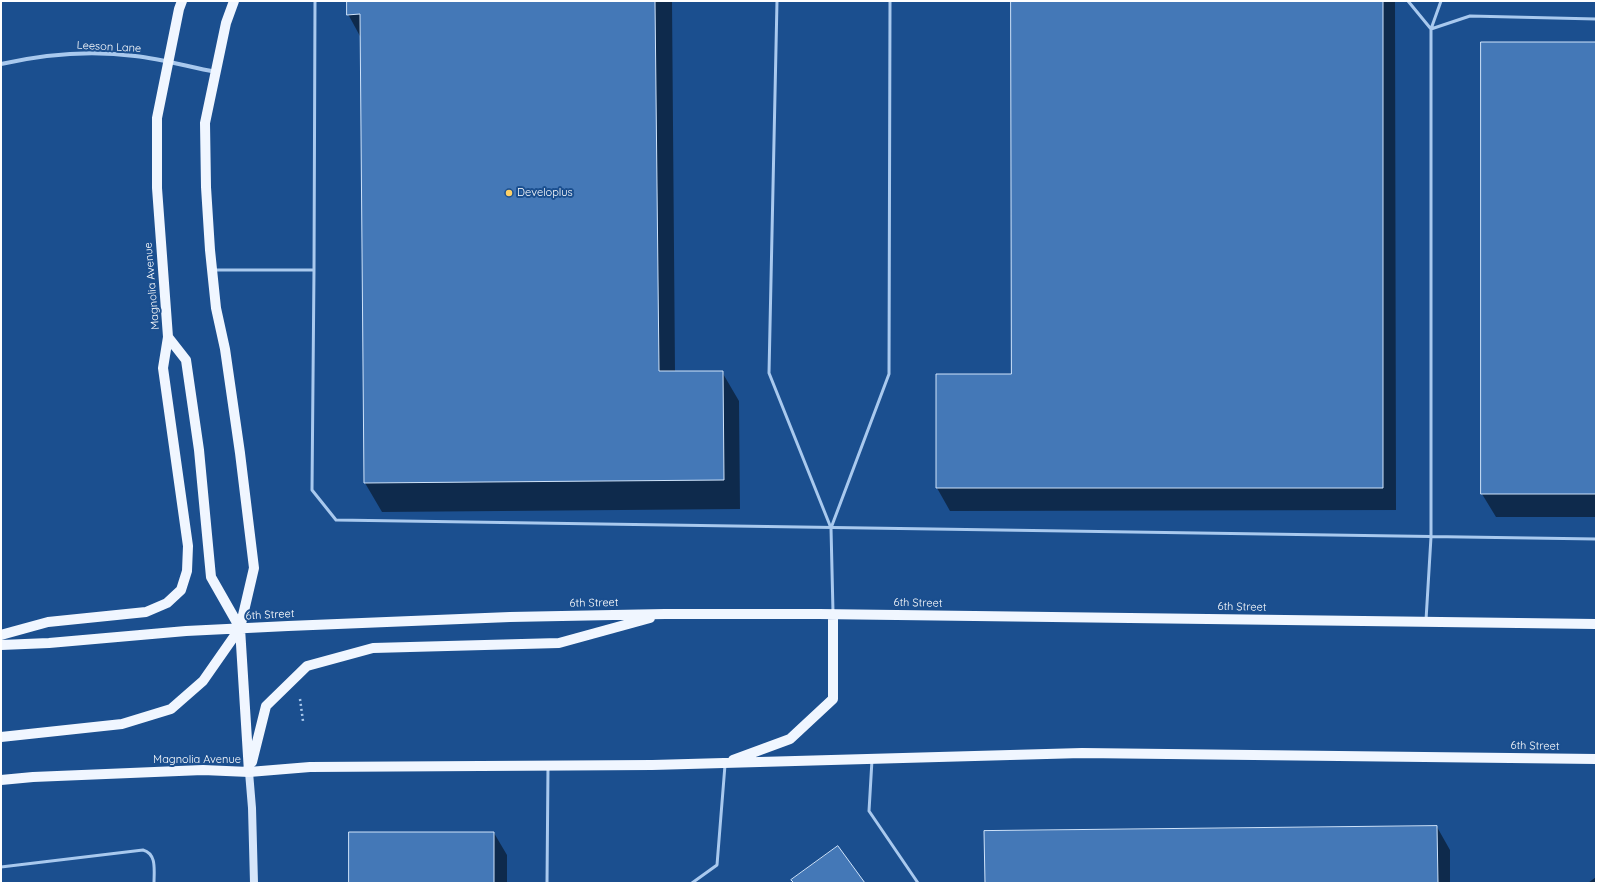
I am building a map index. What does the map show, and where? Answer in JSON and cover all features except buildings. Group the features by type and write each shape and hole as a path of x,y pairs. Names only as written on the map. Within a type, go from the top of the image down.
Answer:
{"main road":[{"name":"Magnolia Avenue","path":"182,1 179,9 157,118 157,188 168,337 186,360 199,450 211,577 240,628"},
{"name":"Magnolia Avenue","path":"1,780 33,777 197,770 249,772 240,628 254,568 240,453 216,308 206,187 205,123 226,22 234,1"},
{"path":"1,635 48,622 146,612 167,603 181,590 187,571 188,546 163,368 168,337"},
{"path":"254,883 252,808 249,772 266,706 307,666 373,648 559,643 665,614"},
{"name":"6th Street","path":"240,628 510,617 665,614 833,614 1596,624"},
{"path":"726,763 790,740 833,699 833,614"},
{"path":"1,645 49,643 186,631 240,628"},
{"path":"1,737 122,724 171,709 203,681 240,628"},
{"name":"6th Street","path":"249,772 310,767 548,766 726,763 1082,753 1596,759"}],"street":[{"name":"Leeson Lane","path":"1,64 29,57 82,53 135,56 216,72"}],"lane":[{"path":"315,1 312,490 336,520 1596,540"},
{"path":"777,1 770,373 831,528 833,614"},
{"path":"831,528 889,374 890,1"},
{"path":"1408,1 1431,29"},
{"path":"1426,622 1431,537 1431,29 1441,1"},
{"path":"1431,29 1470,16 1596,19"},
{"path":"212,270 314,270"},
{"path":"872,759 869,812 918,883"},
{"path":"692,883 717,865 726,763"},
{"path":"546,883 548,766"},
{"path":"1,867 143,850 149,852 153,856 154,883"}],"path":[{"path":"299,696 303,721"}],"place":[{"name":"Developlus","path":"509,193"}]}
